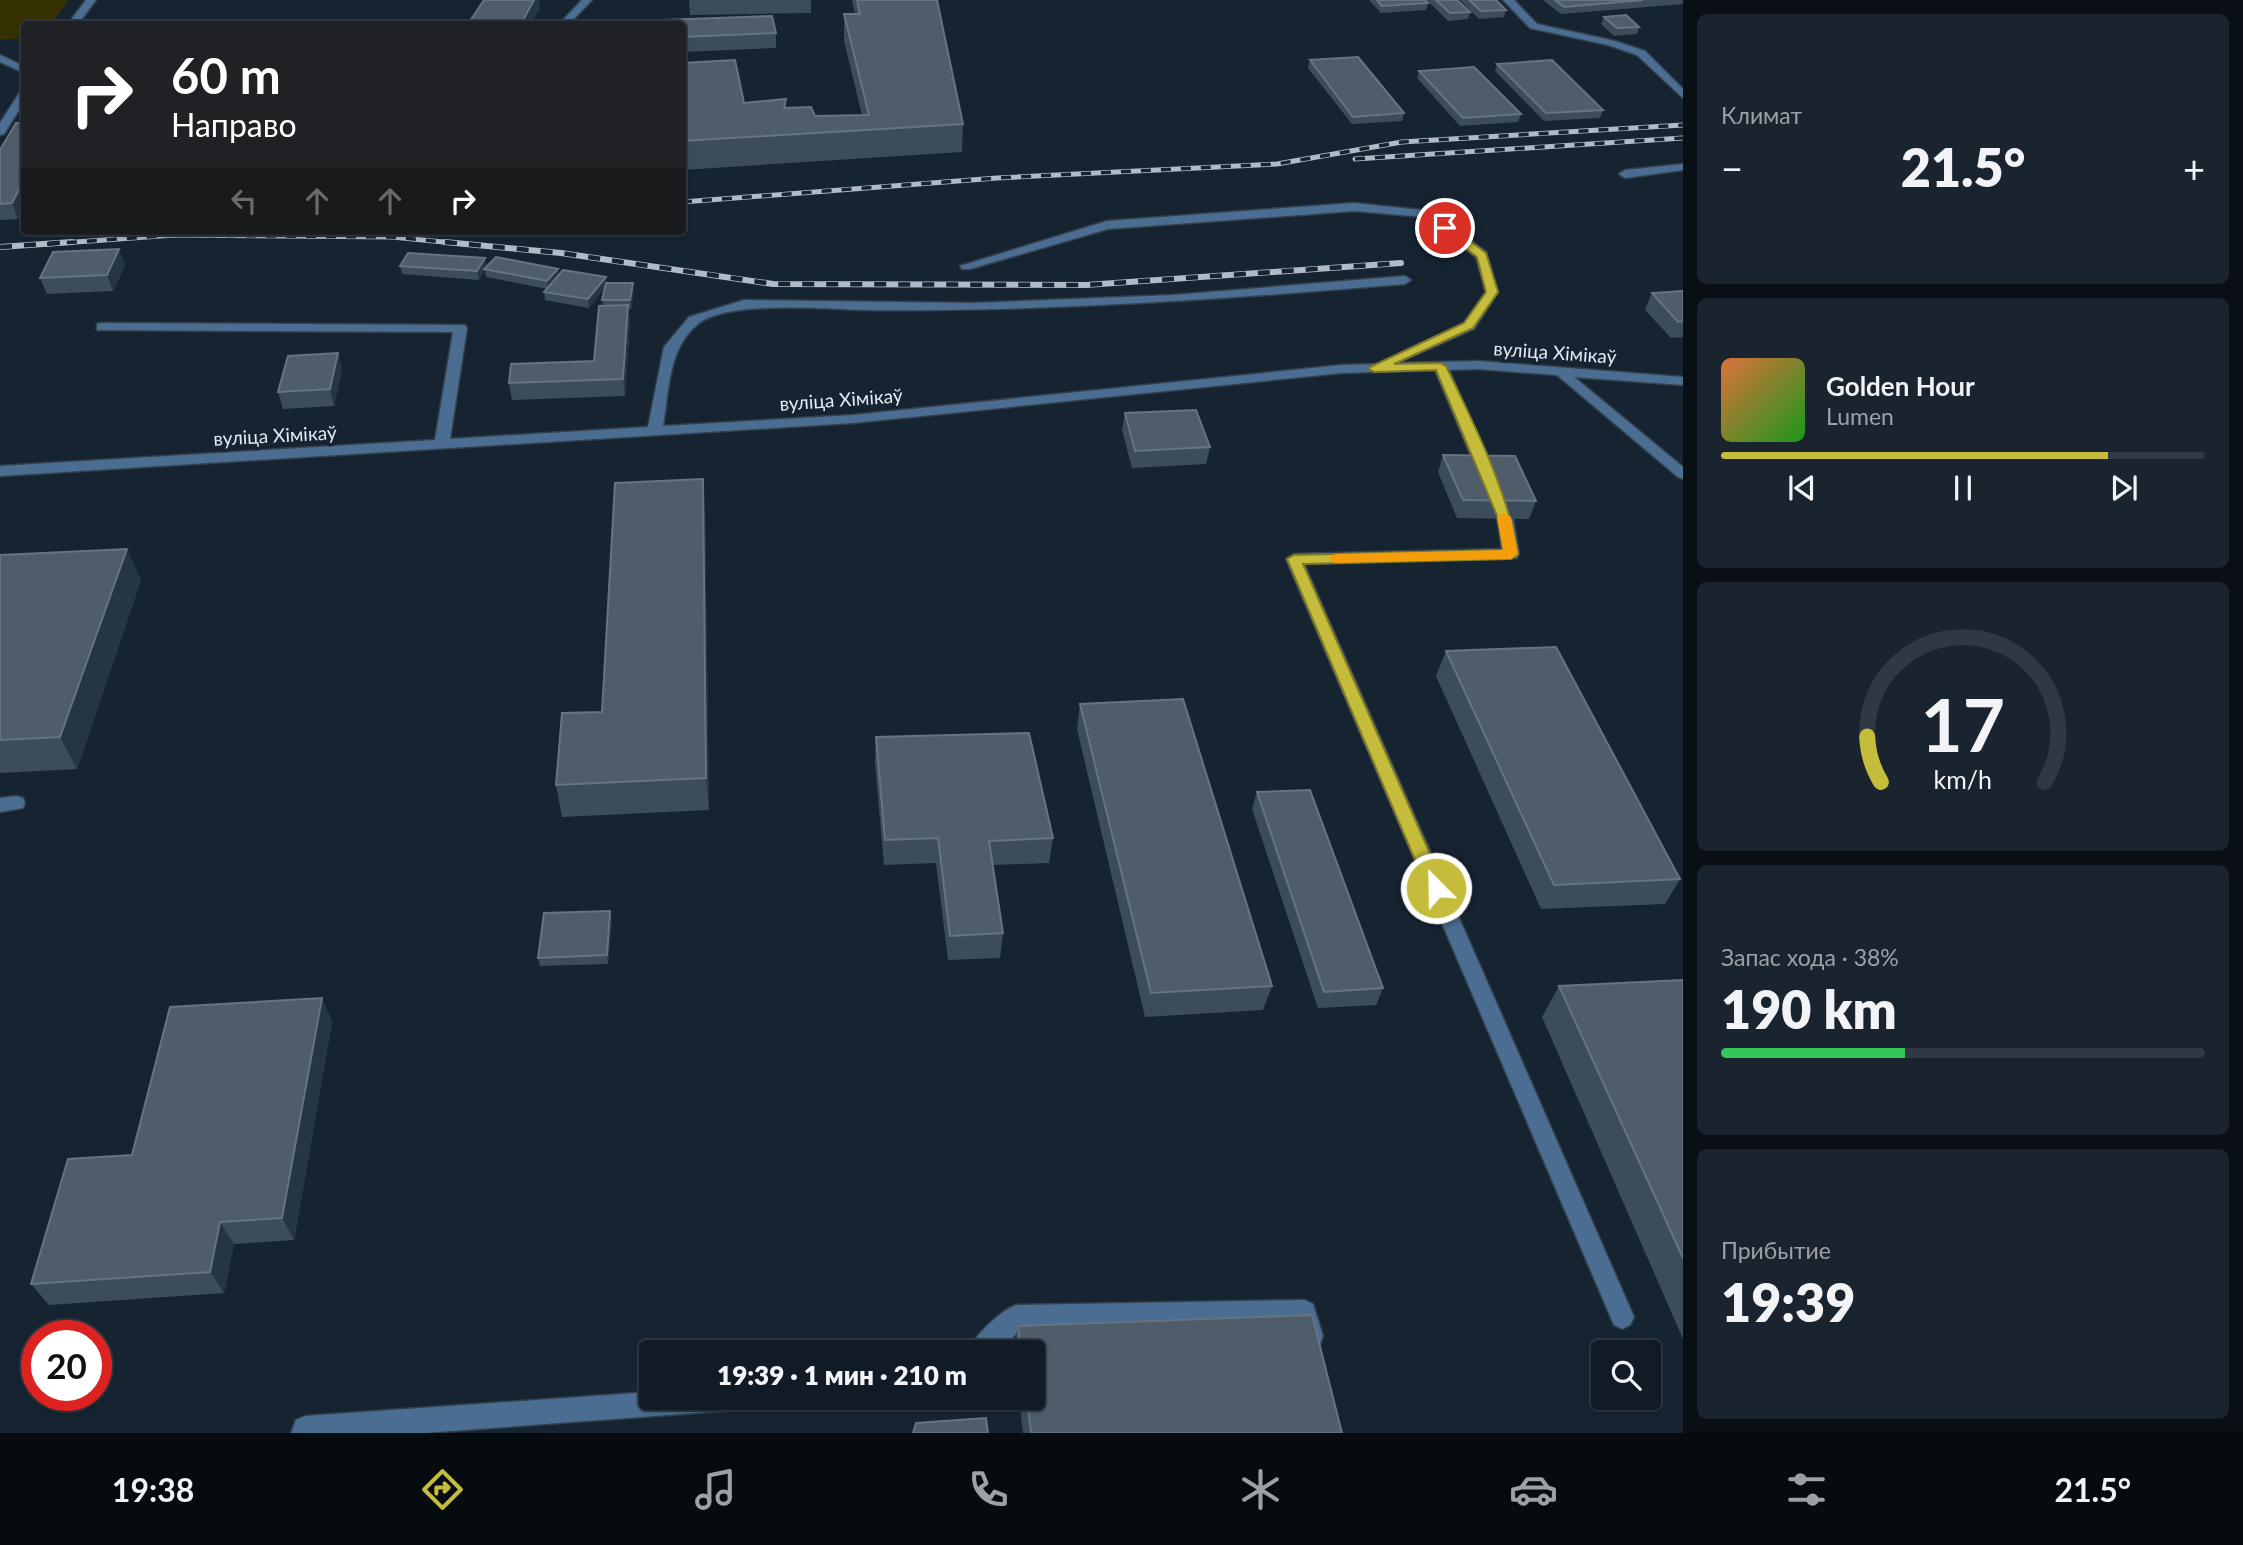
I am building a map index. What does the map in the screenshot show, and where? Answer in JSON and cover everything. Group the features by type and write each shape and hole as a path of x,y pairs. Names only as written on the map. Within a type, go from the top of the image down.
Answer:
{"street":[{"path":"75,21 91,0"},
{"path":"567,21 587,0"},
{"path":"1508,0 1534,26 1611,43 1641,54 1683,95"},
{"path":"0,58 21,68"},
{"path":"0,132 21,99"},
{"path":"1625,174 1683,167"},
{"path":"966,266 1107,225 1354,206 1427,214 1482,255 1492,292 1469,326 1374,368"},
{"path":"655,431 669,350 694,320 744,304 1025,305 1173,299 1405,280"},
{"path":"102,327 460,328 442,444"},
{"name":"вуліца Хімікаў","path":"0,471 853,419 1342,369 1478,365 1683,381"},
{"path":"1440,366 1505,518 1511,554 1294,559 1622,1317"},
{"path":"1559,370 1583,393 1683,474"},
{"path":"993,1340 1016,1318 1305,1312 1315,1352"},
{"path":"304,1433 305,1429 639,1405"}],"shaded area":[{"path":"0,0 69,0 53,21 21,21 21,38 0,40"}],"building":[{"path":"484,0 534,0 523,21 470,21"},
{"path":"857,0 937,0 963,124 686,141 686,63 735,60 744,103 786,99 784,108 811,107 815,116 869,115 844,14 860,14"},
{"path":"1377,0 1425,0 1428,3 1382,6"},
{"path":"1436,0 1457,0 1470,12 1450,13"},
{"path":"1469,0 1496,0 1506,10 1481,11"},
{"path":"1555,0 1643,0 1564,7"},
{"path":"1626,15 1639,27 1617,28 1604,17"},
{"path":"772,16 776,33 686,37 686,21 663,20"},
{"path":"1358,57 1404,113 1353,117 1310,60"},
{"path":"1552,60 1603,110 1546,113 1497,64"},
{"path":"1474,67 1521,114 1463,118 1419,71"},
{"path":"16,123 21,123 21,186 12,203 0,204 0,150"},
{"path":"119,249 107,275 40,278 53,252"},
{"path":"408,253 485,258 477,271 400,266"},
{"path":"496,257 558,269 547,281 484,269"},
{"path":"563,270 606,277 588,299 544,292"},
{"path":"606,283 633,283 630,300 602,300"},
{"path":"1683,291 1683,321 1678,322 1652,293"},
{"path":"628,305 623,379 509,383 511,364 594,361 599,306"},
{"path":"338,353 330,389 278,392 288,356"},
{"path":"1196,410 1210,447 1135,451 1125,413"},
{"path":"1443,455 1515,456 1536,501 1463,500"},
{"path":"703,479 706,778 556,785 562,713 602,712 615,483"},
{"path":"127,549 60,737 0,740 0,555"},
{"path":"1556,647 1680,879 1554,885 1446,651"},
{"path":"1183,699 1272,986 1151,993 1080,704"},
{"path":"1029,733 1053,838 989,841 1003,933 950,936 938,838 885,840 876,737"},
{"path":"1310,790 1383,988 1324,992 1257,792"},
{"path":"610,911 607,955 538,958 544,913"},
{"path":"1683,980 1683,1258 1559,986"},
{"path":"322,998 282,1218 220,1222 210,1272 31,1284 68,1159 132,1155 170,1007"},
{"path":"1312,1315 1342,1433 1031,1433 1028,1410 1045,1410 1045,1340 1020,1340 1018,1326"},
{"path":"986,1418 988,1433 913,1433 916,1423"}],"railway":[{"path":"686,202 997,178 1277,164 1402,142 1683,125"},
{"path":"1355,159 1683,138"},
{"path":"166,235 174,235"},
{"path":"47,244 174,235"},
{"path":"174,235 392,237 464,244"},
{"path":"0,247 72,242"},
{"path":"445,242 561,253 773,284 1086,285 1401,263"}],"slow traffic":[{"path":"1335,558 1511,554 1504,517"}],"route":[{"path":"1436,888 1294,559 1511,554 1505,518 1440,366 1374,368 1469,326 1492,292 1482,255 1445,228"}]}
